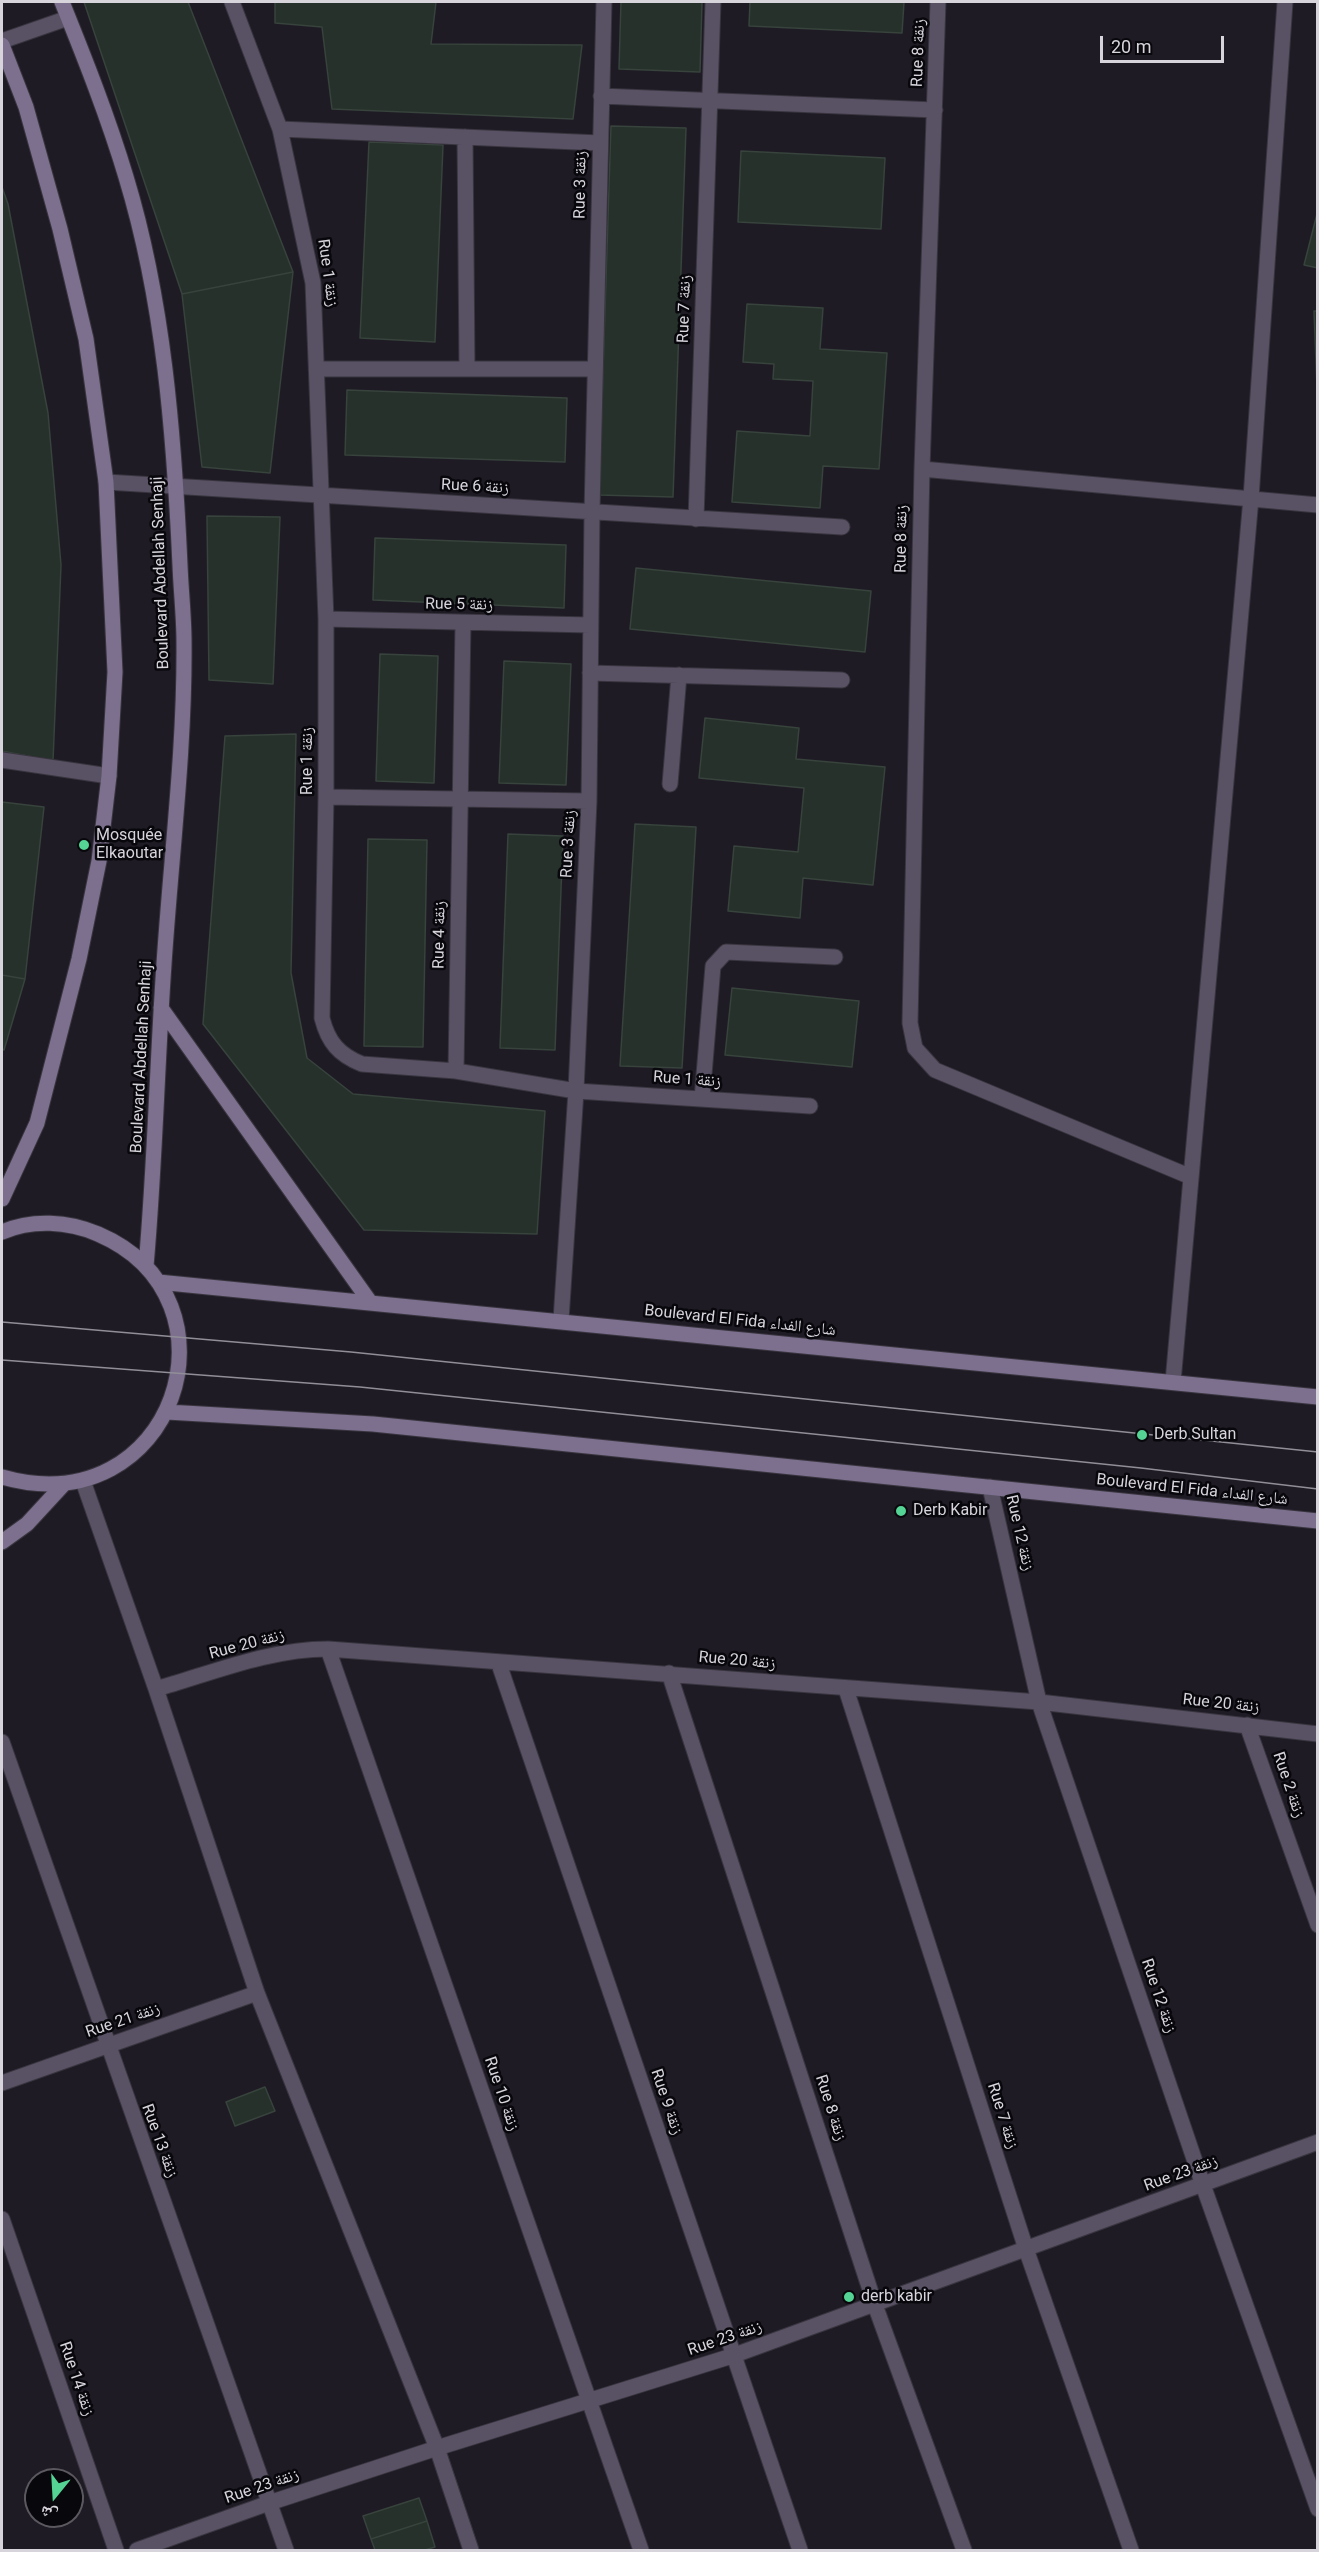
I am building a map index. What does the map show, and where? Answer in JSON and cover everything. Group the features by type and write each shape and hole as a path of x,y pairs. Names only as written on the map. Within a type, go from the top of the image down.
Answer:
{"main road":[{"name":"Boulevard Abdellah Senhaji","path":"62,2 127,178 147,262 173,435 177,485 184,642 178,788 161,1008 154,1172 146,1266"},
{"path":"2,43 26,106 60,229 86,339 106,482 115,672 109,776 99,861 52,1072 37,1123 2,1199"},
{"path":"161,1008 370,1302"},
{"path":"2,1232 14,1227 49,1222 85,1228 118,1243 146,1266 158,1282 171,1307 178,1336 179,1372 167,1412 146,1443 117,1467 83,1481 63,1485 29,1485 2,1477"},
{"name":"Boulevard El Fida شارع الفداء","path":"158,1282 561,1320 996,1367 1317,1397"},
{"name":"Boulevard El Fida شارع الفداء","path":"167,1412 373,1424 1317,1521"},
{"path":"2,1542 27,1524 63,1485"}],"street":[{"name":"Rue 1 زنقة","path":"232,2 280,129 313,283 324,496 326,797 322,1018 328,1036 340,1053 362,1064 456,1071 576,1090 810,1106"},
{"name":"Rue 3 زنقة","path":"561,1320 576,1090 589,801 592,512 604,2"},
{"name":"Rue 7 زنقة","path":"696,519 713,2"},
{"name":"Rue 8 زنقة","path":"938,2 922,469 910,1023 915,1048 935,1070 1191,1177"},
{"path":"1173,1382 1251,498 1285,2"},
{"path":"2,43 69,18"},
{"path":"601,96 934,110"},
{"path":"280,129 600,143"},
{"path":"465,137 467,367"},
{"path":"319,369 467,367 595,369"},
{"path":"922,469 1317,505"},
{"name":"Rue 6 زنقة","path":"106,482 842,527"},
{"name":"Rue 5 زنقة","path":"326,619 590,626"},
{"name":"Rue 4 زنقة","path":"456,1071 463,623"},
{"path":"590,674 842,680"},
{"path":"670,784 679,675"},
{"path":"2,760 109,776"},
{"path":"326,797 589,801"},
{"path":"702,1099 713,966 719,959 726,952 835,957"},
{"path":"83,1481 156,1689 257,1993 437,2448 471,2550"},
{"name":"Rue 12 زنقة","path":"990,1487 1039,1702 1203,2185 1317,2509"},
{"name":"Rue 20 زنقة","path":"156,1689 274,1654 303,1649 328,1649 499,1664 669,1673 846,1689 1039,1702 1317,1734"},
{"name":"Rue 10 زنقة","path":"328,1649 641,2550"},
{"name":"Rue 9 زنقة","path":"499,1664 732,2356 800,2550"},
{"name":"Rue 8 زنقة","path":"669,1673 875,2305 964,2550"},
{"name":"Rue 7 زنقة","path":"846,1689 1026,2249 1131,2550"},
{"name":"Rue 2 زنقة","path":"1247,1725 1317,1925"},
{"name":"Rue 13 زنقة","path":"2,1742 106,2046 286,2550"},
{"name":"Rue 21 زنقة","path":"2,2083 257,1993"},
{"name":"Rue 23 زنقة","path":"137,2550 269,2503 437,2448 732,2356 1317,2142"},
{"name":"Rue 14 زنقة","path":"2,2219 116,2550"}],"building":[{"path":"84,2 188,2 293,272 182,294"},
{"path":"275,2 436,2 431,44 582,45 573,119 332,109 322,27 275,23"},
{"path":"621,2 702,2 700,72 619,69"},
{"path":"750,2 904,2 902,33 749,26"},
{"path":"611,126 686,128 673,497 599,495"},
{"path":"369,142 443,145 435,342 360,338"},
{"path":"741,151 885,158 881,229 738,222"},
{"path":"2,187 8,204 48,413 61,565 53,761 2,751"},
{"path":"1318,210 1318,268 1304,265"},
{"path":"293,272 270,473 202,467 182,294"},
{"path":"747,304 823,308 820,349 887,353 879,469 823,466 820,508 732,502 737,431 810,436 813,381 773,379 774,364 743,362"},
{"path":"1314,311 1318,311 1318,388 1317,388"},
{"path":"347,390 567,398 565,462 345,455"},
{"path":"207,516 280,517 273,684 209,680"},
{"path":"375,538 566,545 564,608 373,600"},
{"path":"636,568 871,591 865,652 630,629"},
{"path":"380,654 438,656 434,783 376,781"},
{"path":"504,661 571,664 566,785 499,783"},
{"path":"705,718 799,728 796,759 885,767 873,885 803,878 800,918 728,911 734,846 798,852 804,788 699,778"},
{"path":"296,734 291,973 307,1058 353,1094 545,1111 537,1234 364,1230 203,1024 225,736"},
{"path":"2,802 44,807 25,979 2,975"},
{"path":"635,824 696,827 682,1068 620,1066"},
{"path":"508,834 563,836 555,1050 500,1048"},
{"path":"368,839 427,840 423,1047 364,1046"},
{"path":"2,975 25,979 4,1050 2,1049"},
{"path":"732,988 859,1001 852,1067 725,1055"},
{"path":"265,2087 275,2111 235,2126 226,2102"},
{"path":"419,2498 427,2521 371,2539 363,2516"},
{"path":"427,2521 435,2547 425,2550 375,2550 371,2539"}],"tram line":[{"path":"2,1322 351,1352 1318,1452"},
{"path":"2,1360 360,1387 1141,1468 1318,1489"}],"place":[{"name":"Mosquée Elkaoutar","path":"84,845"},
{"name":"Derb Sultan","path":"1142,1435"},
{"name":"Derb Kabir","path":"901,1511"},
{"name":"derb kabir","path":"849,2297"}]}
